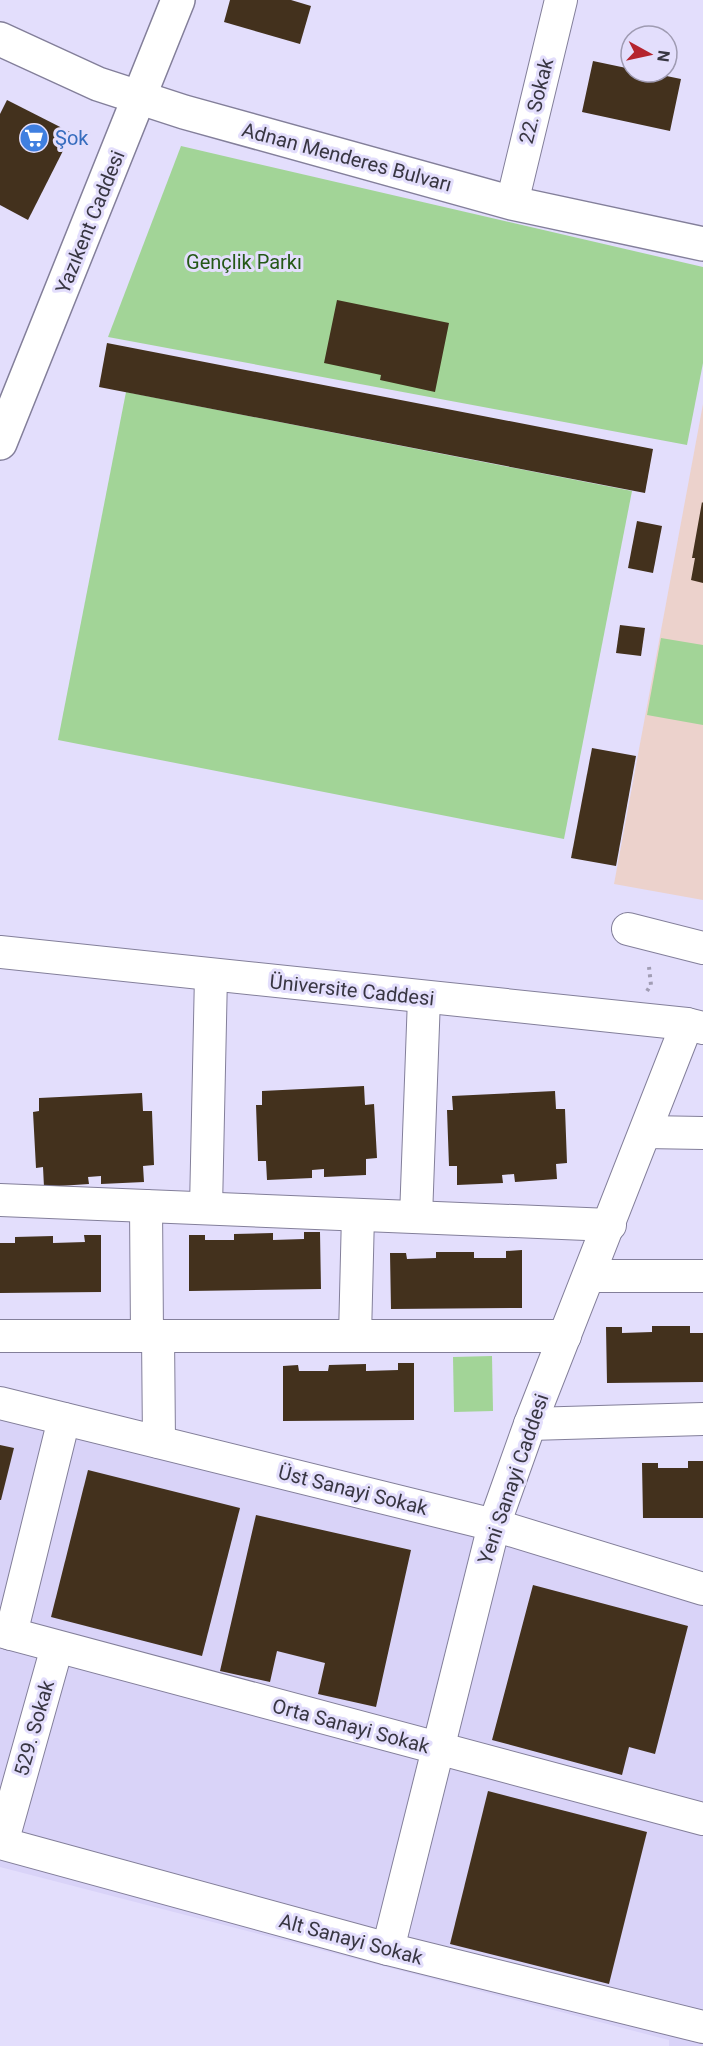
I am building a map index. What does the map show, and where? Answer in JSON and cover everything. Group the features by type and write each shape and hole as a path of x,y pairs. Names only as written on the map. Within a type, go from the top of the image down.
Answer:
{"main road":[{"name":"Yazıkent Caddesi","path":"0,443 178,0"},
{"name":"Adnan Menderes Bulvarı","path":"0,39 98,84 139,97 512,203 703,244"}],"street":[{"name":"22. Sokak","path":"512,203 561,0"},
{"path":"628,929 703,948"},
{"name":"Üniversite Caddesi","path":"0,952 695,1026"},
{"path":"206,1208 211,975"},
{"path":"416,1217 424,998"},
{"name":"Yeni Sanayi Caddesi","path":"388,1949 494,1525 530,1424 646,1132 695,1026"},
{"path":"646,1132 703,1133"},
{"path":"0,1200 610,1225"},
{"path":"146,1206 159,1442"},
{"path":"355,1336 358,1215"},
{"path":"589,1276 703,1276"},
{"path":"0,1336 565,1336"},
{"name":"Üst Sanayi Sokak","path":"0,1403 494,1525 703,1589"},
{"path":"6,1632 64,1419"},
{"path":"530,1424 703,1419"},
{"name":"Orta Sanayi Sokak","path":"6,1632 438,1750 703,1819"},
{"name":"529. Sokak","path":"1,1843 57,1647"},
{"name":"Alt Sanayi Sokak","path":"1,1843 388,1949 703,2027"}],"path":[{"path":"614,1017 645,996 651,985 647,960 628,929"}],"shaded area":[{"path":"703,404 703,900 614,884"},
{"path":"0,1403 703,1589 703,2046 669,2046 669,2040 0,1867"}],"green space":[{"name":"Gençlik Parkı","path":"181,146 703,267 703,363 687,445 108,337"},
{"path":"126,392 632,491 564,839 58,740"},
{"path":"661,638 703,645 703,725 647,715"},
{"path":"492,1356 493,1411 454,1412 453,1357"}],"building":[{"path":"230,0 291,0 311,6 300,44 224,22"},
{"path":"593,61 619,66 619,84 679,84 679,79 681,79 670,131 582,112"},
{"path":"7,100 72,133 28,220 0,205 0,114"},
{"path":"337,300 449,323 435,392 380,380 381,375 324,363"},
{"path":"107,343 653,449 645,493 99,387"},
{"path":"702,502 703,583 691,580 695,558 692,558"},
{"path":"637,521 662,526 653,573 628,568"},
{"path":"620,625 645,628 641,656 616,653"},
{"path":"592,748 636,756 616,866 571,858"},
{"path":"364,1086 365,1105 374,1104 377,1158 366,1159 366,1175 324,1177 324,1169 312,1170 312,1178 267,1180 266,1161 258,1161 256,1105 262,1105 262,1091"},
{"path":"555,1091 556,1109 565,1109 567,1163 556,1164 557,1179 515,1182 514,1174 502,1175 503,1183 457,1185 457,1166 449,1166 447,1110 453,1110 452,1096"},
{"path":"142,1093 143,1111 152,1111 154,1165 143,1166 144,1182 101,1184 101,1176 88,1177 89,1184 44,1187 43,1167 36,1168 33,1112 39,1111 39,1098"},
{"path":"304,1232 320,1232 321,1289 189,1291 189,1235 205,1235 205,1240 234,1240 234,1234 273,1233 273,1240 304,1239"},
{"path":"84,1235 101,1235 101,1292 0,1293 0,1243 15,1243 15,1237 53,1236 53,1243 85,1242"},
{"path":"522,1250 522,1308 391,1309 390,1253 406,1253 407,1259 436,1258 436,1252 474,1252 474,1258 506,1258 506,1251"},
{"path":"652,1326 690,1326 690,1333 703,1333 703,1382 607,1383 606,1327 622,1327 622,1333 652,1332"},
{"path":"398,1363 414,1363 414,1420 283,1421 283,1366 298,1365 299,1371 328,1371 329,1365 366,1364 366,1371 398,1370"},
{"path":"0,1445 14,1448 1,1500 0,1500"},
{"path":"688,1461 703,1461 703,1518 643,1518 642,1463 658,1463 658,1468 688,1468"},
{"path":"88,1470 240,1508 202,1656 51,1617"},
{"path":"256,1515 411,1550 376,1707 318,1694 325,1663 277,1651 270,1682 220,1671"},
{"path":"533,1585 688,1626 655,1754 629,1747 622,1775 492,1740"},
{"path":"488,1791 647,1832 609,1984 450,1944"}],"place":[{"name":"Şok","path":"34,138"}]}
